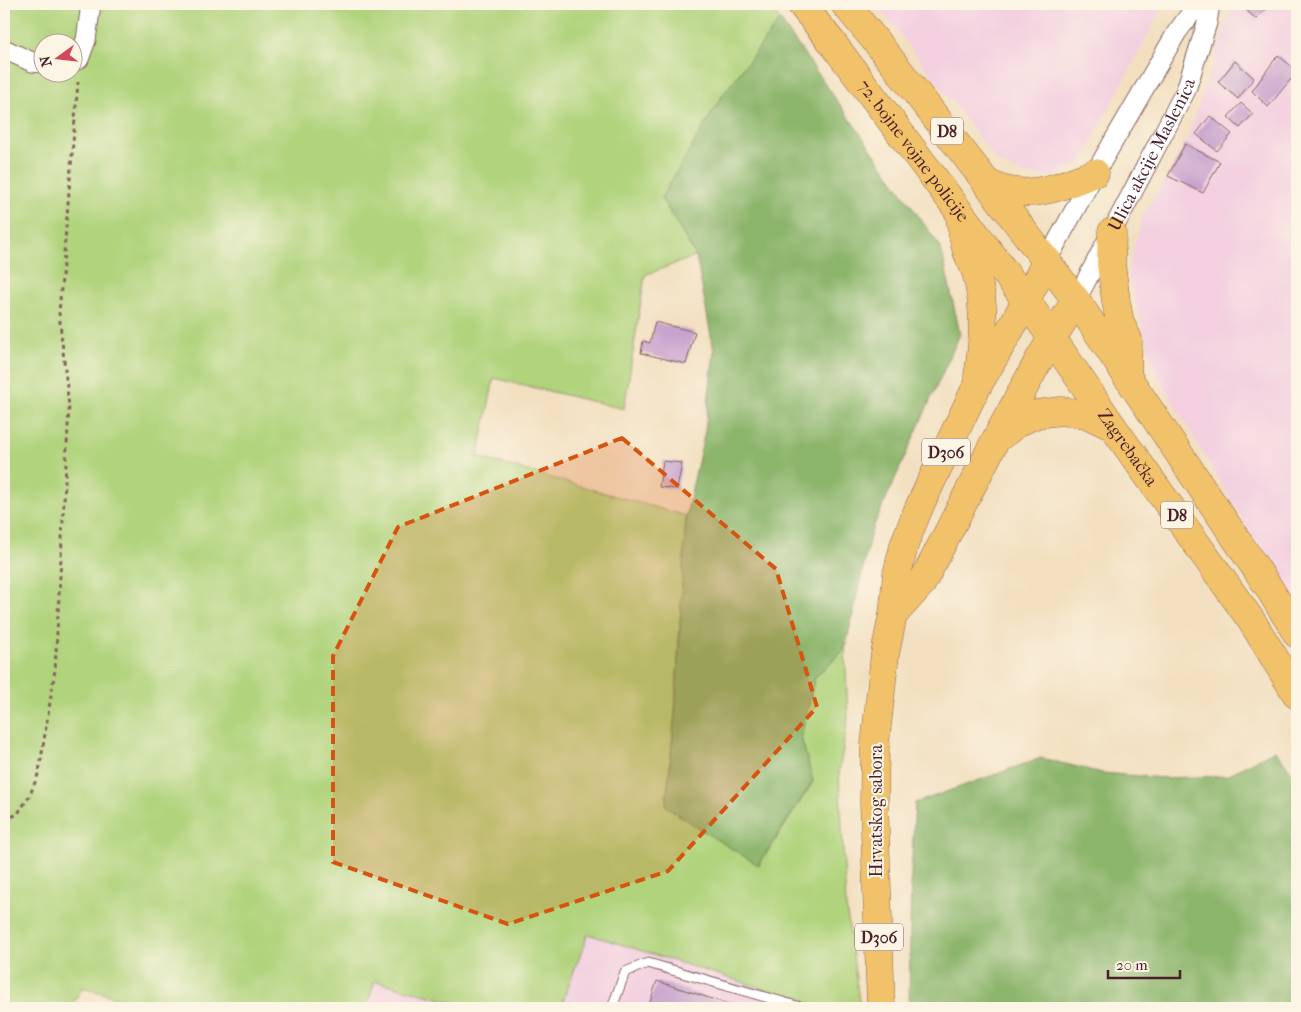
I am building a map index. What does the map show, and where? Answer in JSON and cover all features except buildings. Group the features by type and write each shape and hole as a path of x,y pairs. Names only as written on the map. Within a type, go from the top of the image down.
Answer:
{"main road":[{"name":"72. bojne vojne policije","path":"801,4 837,48 1025,300"},
{"name":"72. bojne vojne policije","path":"845,4 885,52 1047,260"},
{"path":"988,183 1008,191 1026,193 1048,190 1095,173"},
{"path":"958,209 966,249 976,272 982,301 984,329 982,356 974,392"},
{"path":"1112,232 1112,264 1116,301 1120,323 1128,339 1127,377"},
{"name":"Hrvatskog sabora","path":"881,1008 874,802 875,744 885,654 893,615 897,574 905,542 920,505 974,392 1015,321 1047,260"},
{"name":"D8","path":"1047,260 1076,300 1269,588 1297,634"},
{"name":"Zagrebačka","path":"1025,300 1251,620 1297,696"},
{"path":"1052,338 1076,300"},
{"name":"D306","path":"893,615 922,583 996,439 1052,338"},
{"path":"996,439 1019,422 1037,414 1061,411 1086,414 1113,426"}],"street":[{"path":"82,48 86,40 92,4"},
{"name":"Ulica akcije Maslenica","path":"1047,260 1177,32 1198,4"},
{"name":"Ulica akcije Maslenica","path":"1076,300 1186,90 1207,23 1210,4"},
{"path":"4,49 32,62"}],"lane":[{"path":"612,1008 625,972 648,963 800,1008"}],"path":[{"path":"4,818 17,815 30,795 39,772 55,670 69,407 59,313 66,244 75,82"}],"highlighted area":[{"path":"622,438 776,569 817,707 668,871 508,924 333,862 333,656 398,527"}],"shaded area":[{"path":"877,4 1164,4 1081,162 1055,176 1025,175 998,162"},
{"path":"1233,4 1297,4 1297,613 1155,371 1127,272 1143,215 1168,176 1185,144"},
{"path":"588,934 825,1008 560,1008"},
{"path":"375,981 475,1008 366,1008"}],"green space":[{"path":"4,4 767,4 780,20 722,96 662,198 696,256 645,275 624,409 494,378 478,457 686,516 675,713 666,806 759,865 813,782 801,737 815,677 845,649 848,718 839,772 846,906 860,1008 825,1008 588,934 560,1008 475,1008 375,981 366,1008 151,1008 83,987 70,1008 4,1008"},
{"path":"780,20 941,248 960,334 871,532 845,649 815,677 801,737 813,781 758,865 666,806 675,713 686,516 705,431 714,351 696,256 661,198 722,96"},
{"path":"1275,750 1297,779 1297,1008 909,1008 911,874 915,803 1041,758 1102,773 1163,778 1226,776"}]}
